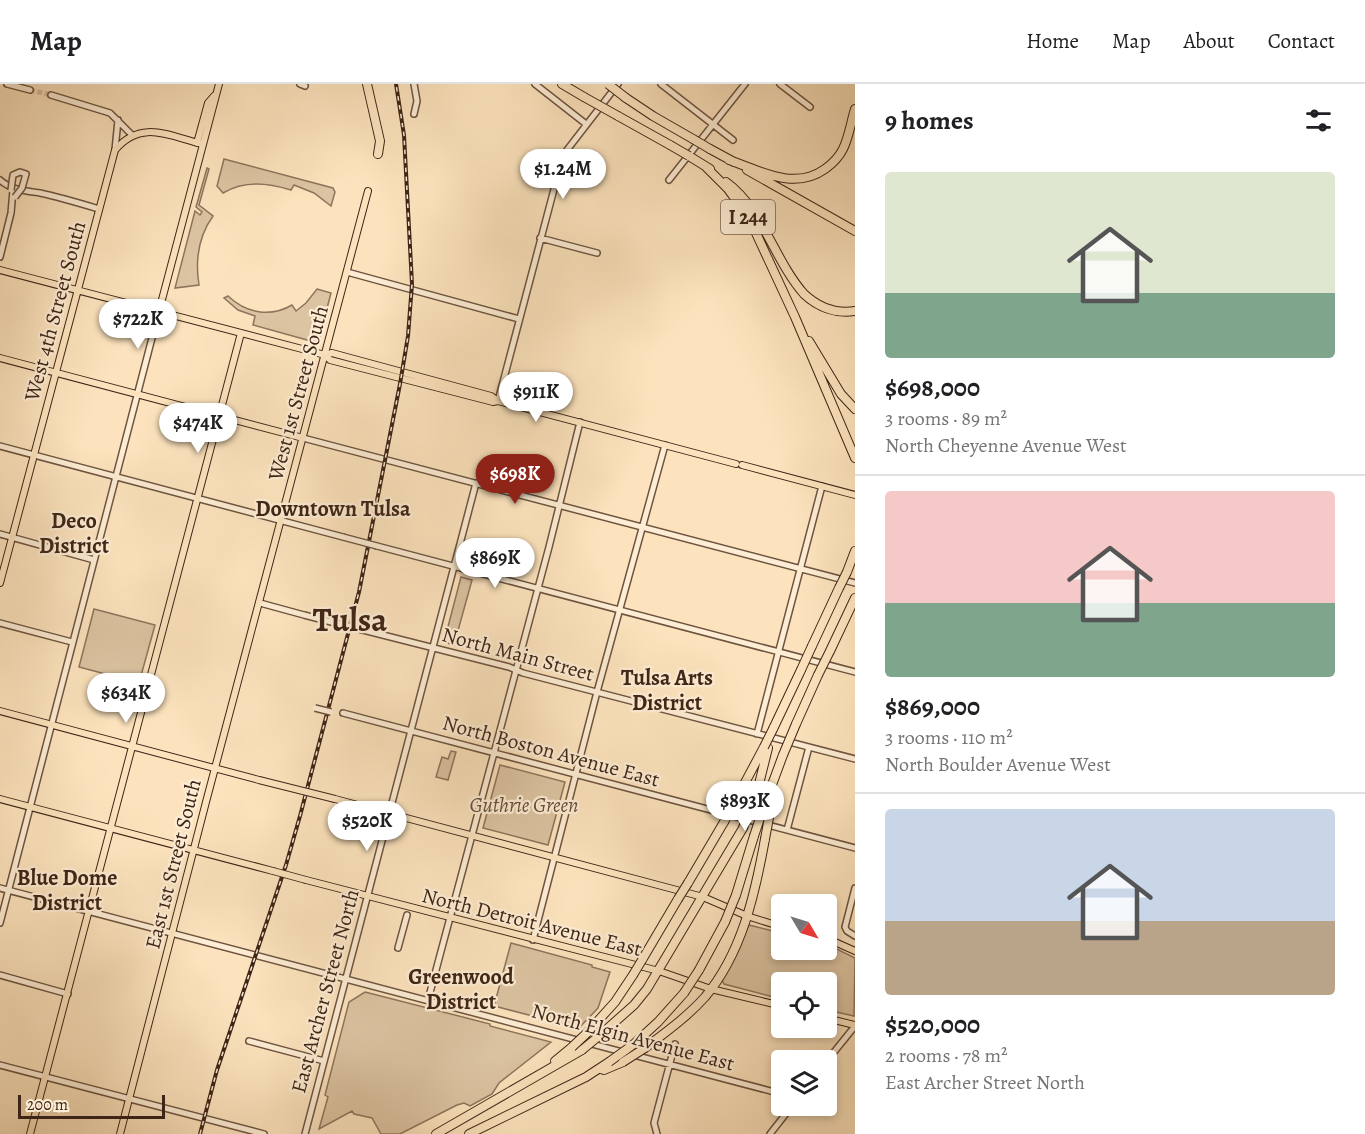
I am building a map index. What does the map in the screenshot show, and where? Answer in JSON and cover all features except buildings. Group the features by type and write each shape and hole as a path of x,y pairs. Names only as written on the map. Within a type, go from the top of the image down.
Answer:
{"highway":[{"path":"367,84 380,141 378,154"},
{"name":"I 244","path":"562,84 706,167 728,189 744,211 795,317 855,458"},
{"path":"567,84 576,92"},
{"name":"I 244","path":"608,84 653,116 851,229"},
{"path":"729,160 781,179 808,178 829,166 840,154 855,109"},
{"path":"706,167 732,185 744,199 804,294 826,309 841,312 855,311"},
{"path":"795,317 841,394 855,409"},
{"path":"847,572 855,551"},
{"path":"436,1134 582,1050 634,1005 647,990 743,828 759,784 766,748 773,729 855,557"},
{"path":"586,1077 634,1044 658,1022 684,993 699,970 725,922 736,895 754,836 766,811 778,766 795,724 855,598"},
{"path":"504,1095 550,1065 572,1047 615,1002 688,883 766,748"},
{"path":"469,1134 586,1077 623,1062 680,1022 711,989 730,956 747,916 757,882 765,839 766,811"}],"main road":[{"path":"159,311 200,144 219,84"},
{"path":"115,150 126,138 142,132 152,132 200,144"},
{"name":"West 4th Street South","path":"0,583 115,150"},
{"name":"West 1st Street South","path":"260,603 368,191"},
{"path":"0,270 325,355 330,360 355,363 488,401 498,401 580,422 855,495"},
{"path":"30,1134 241,333"},
{"path":"0,358 303,438"},
{"name":"East 1st Street South","path":"120,1134 193,850 260,603"},
{"path":"0,711 703,897 771,924"},
{"name":"North Detroit Avenue East","path":"0,800 658,971 711,989 771,1003"},
{"path":"837,943 855,951"},
{"path":"837,1021 855,1025"}],"street":[{"path":"7,84 30,90"},
{"path":"414,84 417,101 414,114"},
{"path":"535,84 586,124"},
{"path":"498,401 561,159 618,84"},
{"path":"661,84 733,140"},
{"path":"669,180 745,84"},
{"path":"780,84 810,107"},
{"path":"51,95 110,113 132,135"},
{"path":"115,150 118,120"},
{"path":"1,255 10,219 13,177 20,172 26,174 19,192 12,201"},
{"path":"0,180 5,185 26,192 39,193 99,209"},
{"path":"11,190 19,192"},
{"path":"540,238 597,253"},
{"path":"347,272 519,319"},
{"path":"0,923 159,311"},
{"path":"428,1000 517,670 580,422"},
{"path":"303,438 855,583"},
{"path":"533,940 597,692 665,445"},
{"path":"0,446 855,672"},
{"name":"East Archer Street North","path":"305,1134 476,483"},
{"path":"757,734 822,486"},
{"path":"0,534 94,560"},
{"name":"North Main Street","path":"260,603 855,759"},
{"path":"0,623 72,642"},
{"path":"315,708 331,712"},
{"name":"North Boston Avenue East","path":"343,713 855,848"},
{"path":"787,830 809,747"},
{"name":"North Elgin Avenue East","path":"0,888 771,1091"},
{"path":"855,888 846,921 848,933 855,936"},
{"path":"398,948 407,915"},
{"path":"0,975 68,994"},
{"path":"835,1050 855,1025"},
{"path":"249,1041 324,1061"},
{"path":"657,1134 654,1123 675,1044"},
{"path":"0,1065 264,1134"},
{"path":"770,1134 784,1116"}],"green space":[{"path":"224,159 333,188 335,192 331,206 314,193 294,185 291,190 265,184 248,184 223,193 217,186"},
{"path":"207,168 209,169 199,205 213,216 204,232 199,249 197,267 199,285 175,288 195,211 200,215 202,212 196,207"},
{"path":"317,289 331,293 318,343 253,325 255,316 238,310 224,298 228,296 242,306 258,312 275,311 292,305 296,311"},
{"path":"461,577 472,580 454,645 444,642"},
{"path":"94,609 155,625 139,683 79,667"},
{"path":"451,751 456,752 448,780 436,777 442,757 448,759"},
{"name":"Guthrie Green","path":"500,765 565,782 548,845 483,828"},
{"path":"749,925 771,930 771,960 837,960 837,949 855,958 854,1016 837,1012 837,972 771,972 771,996 724,984 722,980"},
{"path":"511,943 610,972 598,1008 579,1028 494,1006"},
{"path":"365,992 551,1042 499,1083 492,1094 470,1106 464,1103 457,1105 400,1134 381,1134 372,1118 354,1114 352,1111 319,1129 328,1097 325,1095 349,1002"}],"tunnel":[{"path":"30,90 51,95"}],"railway":[{"path":"200,1134 217,1070 286,865 300,816 359,592 400,384 408,336 412,284 404,135 396,84"}],"district":[{"name":"Downtown Tulsa","path":"333,508"},
{"name":"Deco District","path":"74,533"},
{"name":"Tulsa","path":"350,619"},
{"name":"Tulsa Arts District","path":"667,690"},
{"name":"Blue Dome District","path":"67,890"},
{"name":"Greenwood District","path":"461,988"}]}
